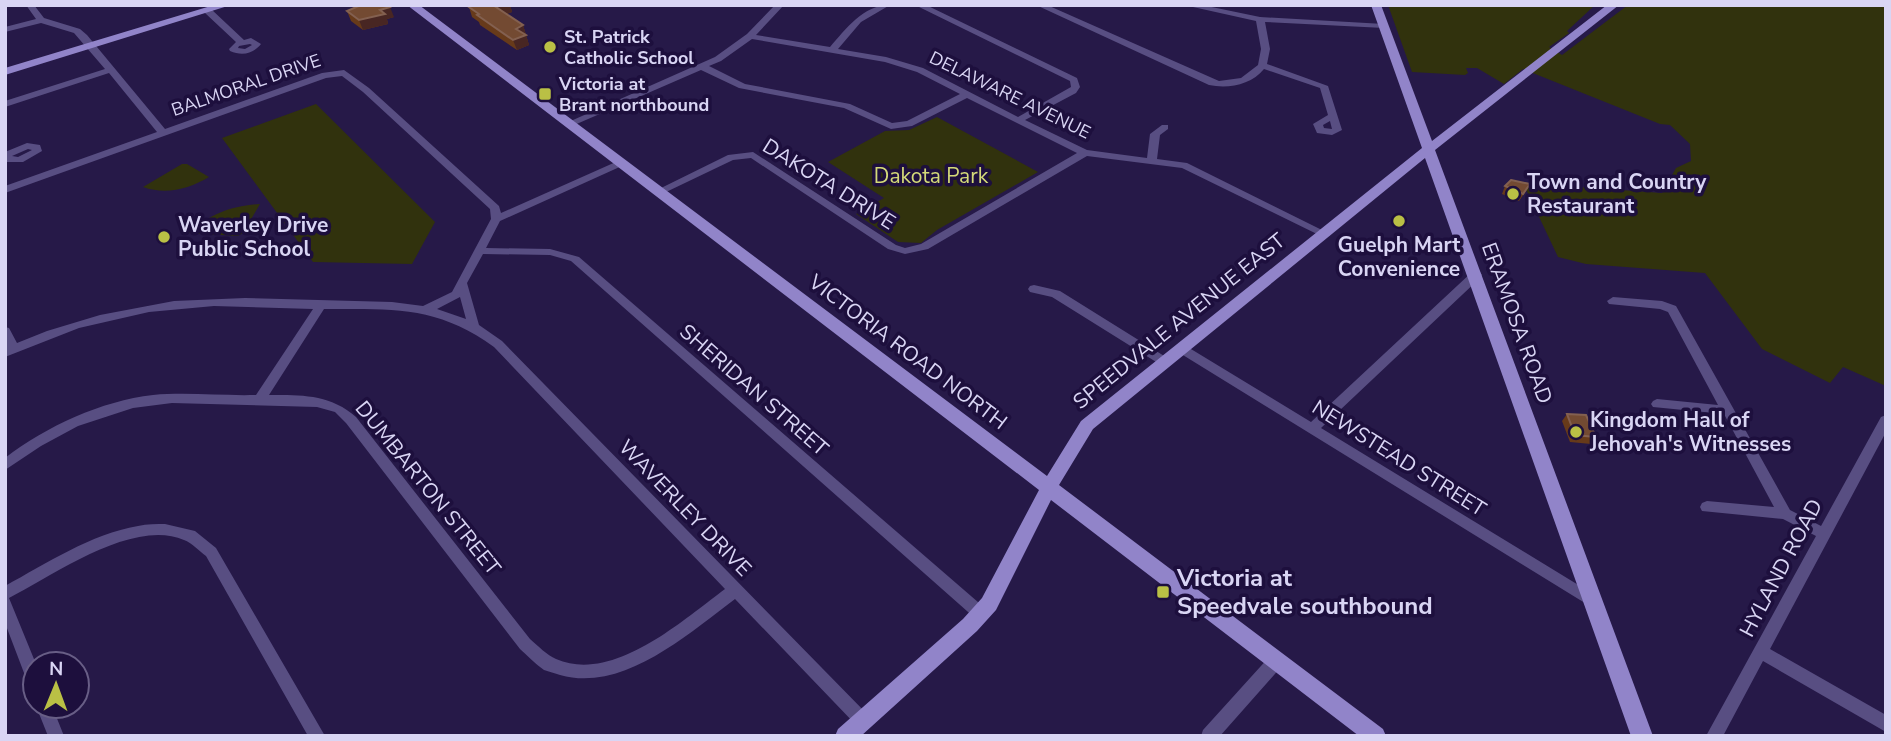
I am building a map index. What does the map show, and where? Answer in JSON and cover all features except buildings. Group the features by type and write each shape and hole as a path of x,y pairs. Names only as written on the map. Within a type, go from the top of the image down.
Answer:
{"main road":[{"path":"5,72 226,5"},
{"name":"VICTORIA ROAD NORTH","path":"412,5 1376,736"},
{"name":"ERAMOSA ROAD","path":"1376,5 1642,736"},
{"name":"SPEEDVALE AVENUE EAST","path":"846,736 981,614 1006,573 1049,487 1087,425 1614,5"},
{"path":"1417,112 1431,126 1454,130"},
{"path":"1400,173 1427,174 1441,180"}],"street":[{"path":"31,5 41,20"},
{"path":"569,124 703,67 750,36 779,5"},
{"path":"832,50 858,20 886,5"},
{"path":"919,5 1074,80 1076,88 1073,91 1018,120"},
{"path":"1040,5 1212,83 1237,83 1262,65 1265,55 1260,19"},
{"path":"1188,5 1260,19 1384,26"},
{"path":"208,11 241,42"},
{"path":"5,30 41,20 78,32 162,132"},
{"name":"DELAWARE AVENUE","path":"750,36 905,65 933,75 1085,153 1152,160 1197,169 1325,234"},
{"path":"1262,65 1324,86 1333,116"},
{"path":"703,67 742,86 847,106 891,126 909,124 968,94"},
{"path":"5,104 110,70"},
{"name":"BALMORAL DRIVE","path":"5,190 325,75 344,73 483,194 495,208 496,219"},
{"path":"1152,160 1155,134 1164,127"},
{"name":"DAKOTA DRIVE","path":"660,191 731,157 753,155 892,247 913,250 924,247 1085,153"},
{"path":"25,159 37,177"},
{"path":"427,309 449,299 462,284 496,219 621,163"},
{"name":"SHERIDAN STREET","path":"479,251 550,252 575,259 981,614"},
{"path":"1312,429 1476,275"},
{"path":"462,284 474,327"},
{"path":"1034,289 1056,294 1165,362"},
{"path":"1613,301 1662,305 1672,309 1785,514"},
{"name":"WAVERLEY DRIVE","path":"10,351 102,318 161,307 202,303 393,305 427,309 474,327 498,344 863,720"},
{"path":"259,400 321,305"},
{"path":"5,331 10,351"},
{"name":"NEWSTEAD STREET","path":"1182,349 1593,603"},
{"name":"DUMBARTON STREET","path":"5,465 48,437 122,406 163,399 317,402 343,412 526,646 553,667 590,673 626,664 735,590"},
{"path":"1657,404 1727,410"},
{"name":"HYLAND ROAD","path":"1713,736 1886,420"},
{"path":"1707,507 1785,514 1823,533"},
{"path":"5,593 90,549 124,535 167,529 193,535 211,552 317,736"},
{"path":"5,603 23,650"},
{"path":"1760,651 1886,724"},
{"path":"1209,736 1276,660"}],"green space":[{"path":"1388,5 1595,5 1567,31 1569,33 1549,47 1562,55 1628,5 1886,5 1886,386 1843,367 1830,383 1762,349 1705,273 1586,264 1558,257 1523,183 1662,193 1676,168 1691,161 1690,144 1670,125 1660,124 1523,69 1504,84 1477,68 1466,68 1468,73 1465,75 1412,72"},
{"path":"316,104 435,222 412,264 313,262 222,138"},
{"name":"Dakota Park","path":"937,117 1038,172 937,230 921,243 898,242 856,214 884,198 828,162 885,131 909,130"},
{"path":"182,164 187,164 209,177 177,190 143,187"},
{"path":"260,204 243,233 238,236 189,233 222,212"}],"place":[{"name":"St. Patrick Catholic School","path":"550,47"},
{"name":"Victoria at Brant northbound","path":"545,94"},
{"name":"Town and Country Restaurant","path":"1513,194"},
{"name":"Guelph Mart Convenience","path":"1399,221"},
{"name":"Waverley Drive Public School","path":"164,237"},
{"name":"Kingdom Hall of Jehovah's Witnesses","path":"1576,432"},
{"name":"Victoria at Speedvale southbound","path":"1163,592"}]}
